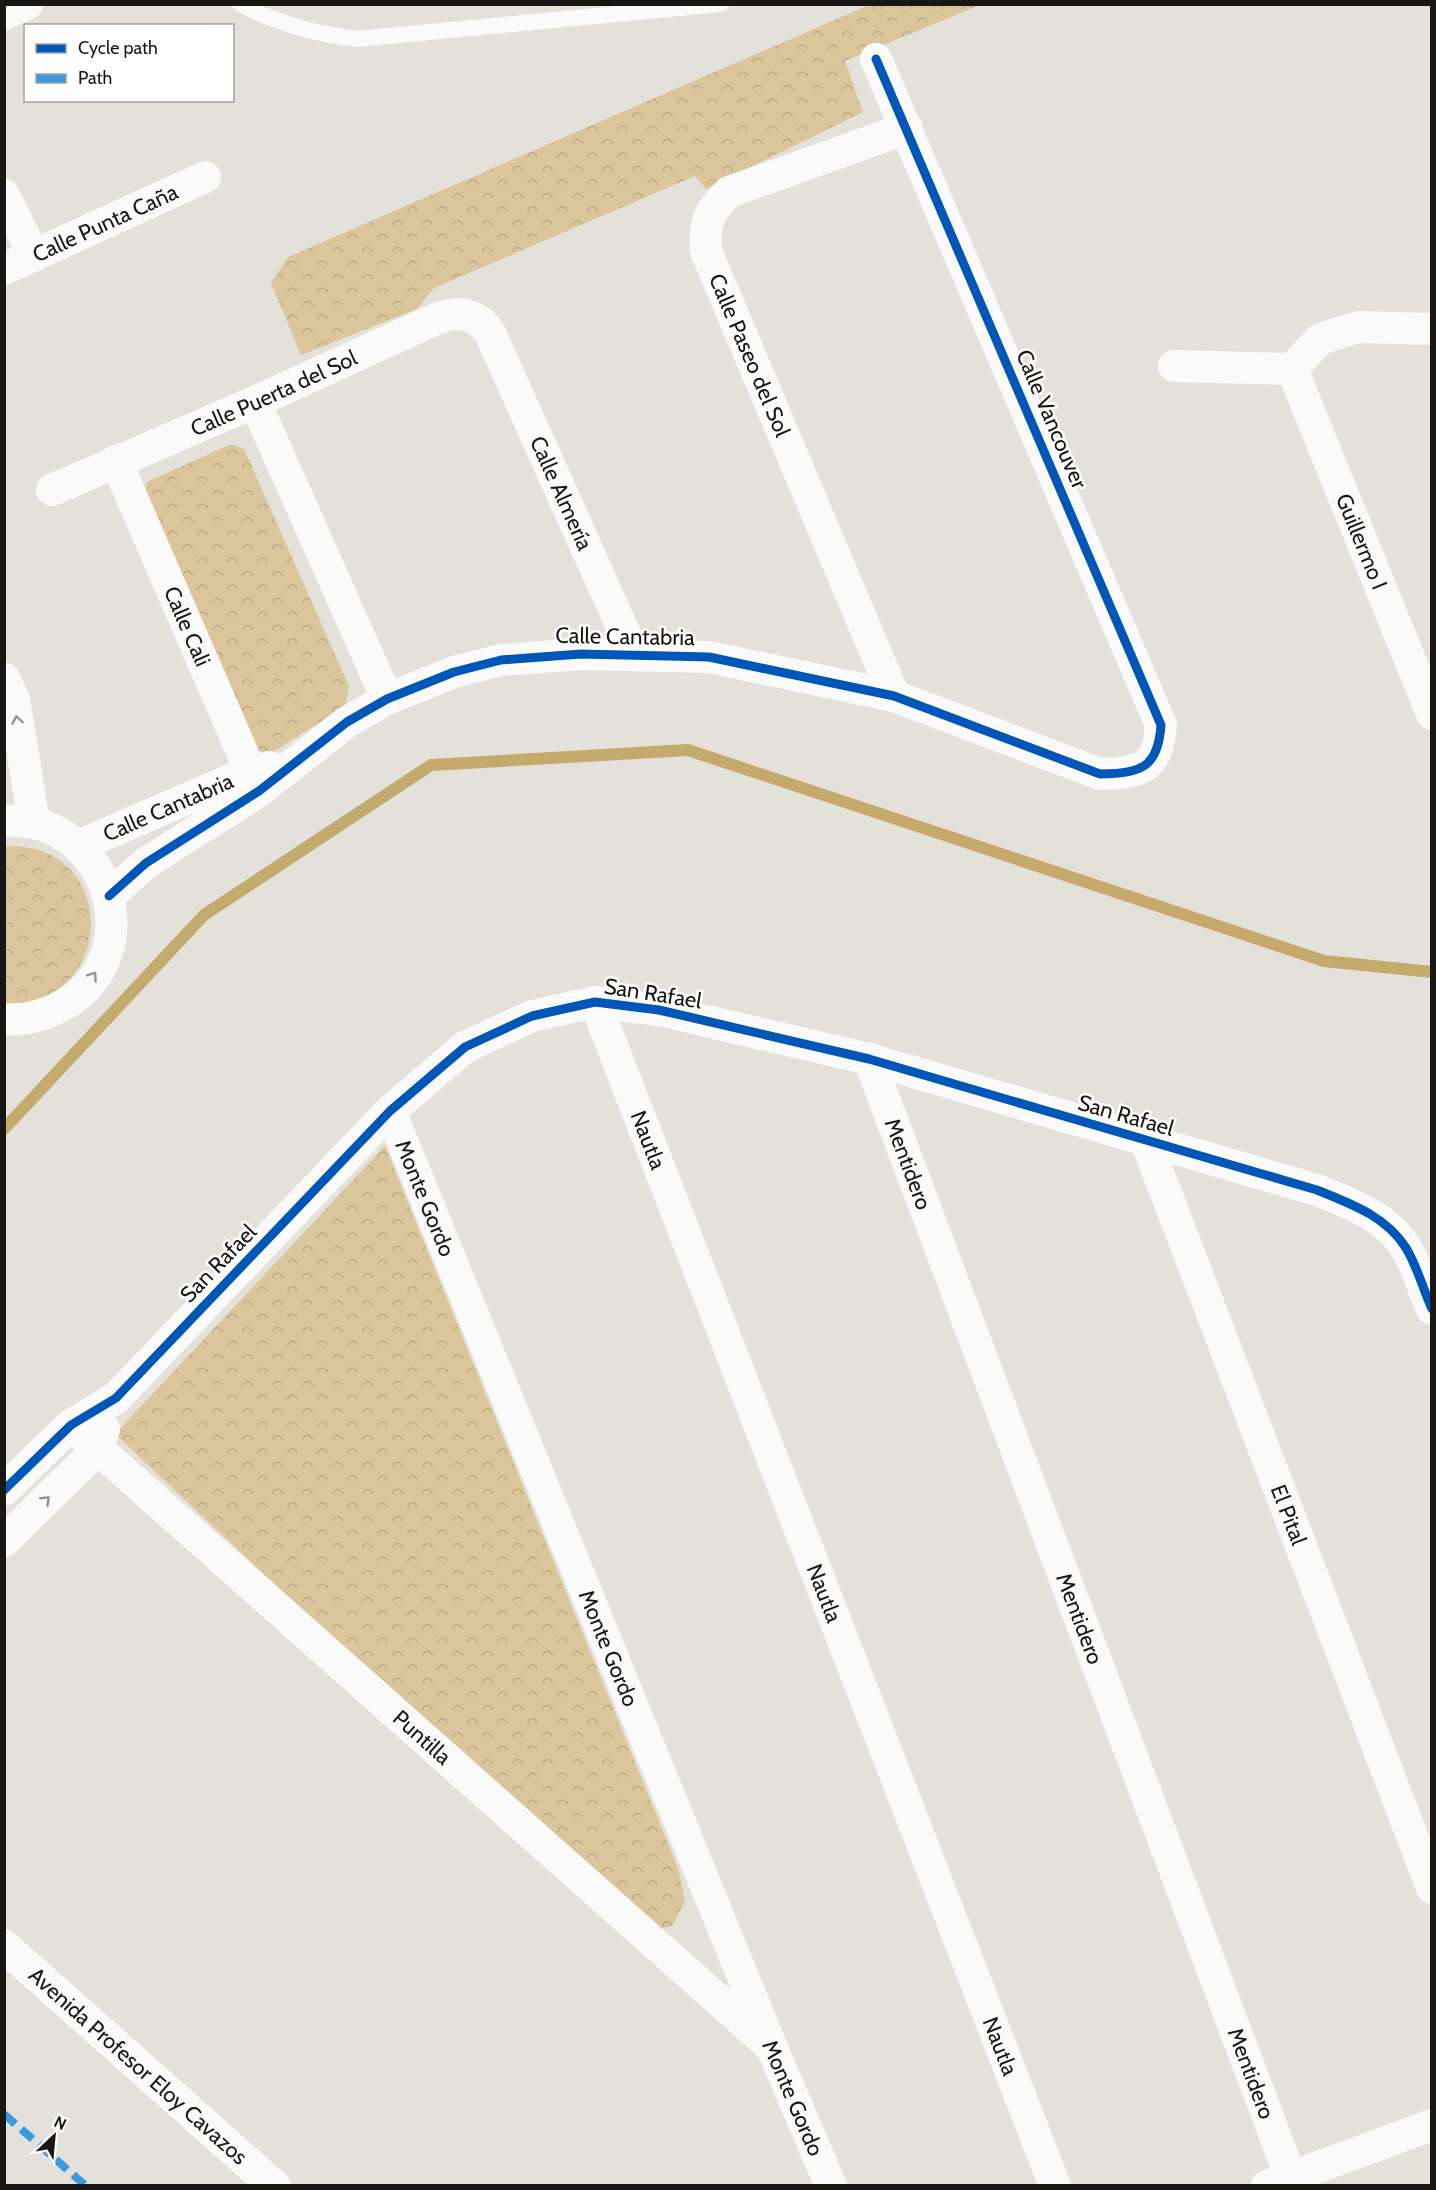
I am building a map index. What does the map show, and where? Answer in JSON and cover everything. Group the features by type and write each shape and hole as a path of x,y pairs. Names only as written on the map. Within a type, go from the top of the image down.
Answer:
{"main road":[{"name":"Avenida Profesor Eloy Cavazos","path":"4,1946 274,2186"}],"street":[{"path":"4,14 27,4"},
{"name":"Calle Vancouver","path":"876,60 1161,725"},
{"name":"Calle Paseo del Sol","path":"894,696 706,251 704,230 712,208 729,192 907,128"},
{"name":"Calle Punta Caña","path":"4,269 205,177"},
{"path":"4,195 34,256"},
{"name":"Calle Puerta del Sol","path":"52,490 255,402 451,313 468,315 482,322 490,333"},
{"path":"1174,366 1292,369 1320,339 1358,327 1431,328"},
{"name":"Calle Almería","path":"490,333 634,654"},
{"name":"Guillermo I","path":"1292,369 1431,714"},
{"path":"255,402 387,699"},
{"name":"Calle Cali","path":"116,461 255,781"},
{"name":"Calle Cantabria","path":"78,846 255,781 291,764 347,722 387,699 454,672 501,660 542,655 634,654 709,657 894,696 1100,774 1130,773 1149,764 1160,747 1161,725"},
{"path":"4,678 14,700 19,822 57,831 78,846 92,860 109,896 112,917 105,957 96,974 67,1003 29,1018 6,1020"},
{"name":"Calle Cantabria","path":"109,896 146,863 255,781"},
{"name":"San Rafael","path":"4,1490 71,1425 116,1398 390,1111 465,1047 532,1016 596,1002 659,1010 869,1059 1317,1190 1362,1208 1384,1224 1406,1248 1431,1309"},
{"name":"Nautla","path":"596,1002 1055,2186"},
{"name":"Mentidero","path":"869,1059 1279,2182"},
{"name":"Monte Gordo","path":"390,1111 772,2048 831,2186"},
{"name":"El Pital","path":"1146,1141 1431,1888"},
{"name":"San Rafael","path":"4,1541 97,1450 116,1398"},
{"name":"Puntilla","path":"71,1425 772,2048"},
{"path":"1279,2182 1431,2125"}],"lane":[{"path":"240,4 276,22 321,35 357,39 721,4"}],"green space":[{"path":"869,5 980,5 845,61 863,112 706,189 695,176 434,288 417,309 301,355 271,283 288,257"},
{"path":"231,444 244,449 349,686 345,706 267,756 255,751 143,498 147,482"},
{"path":"4,846 22,847 49,854 68,867 81,884 89,904 91,924 88,945 80,965 67,982 49,995 21,1003 4,1003"},
{"path":"385,1146 678,1868 685,1901 672,1926 645,1933 115,1434"}],"waterway":[{"path":"4,1129 204,915 431,765 688,750 1324,961 1432,972"}],"marked path":[{"path":"4,2114 86,2186"}],"cycle path":[{"path":"109,896 146,863 259,791 347,722 387,699 454,672 501,660 581,654 709,657 894,696 1100,774 1136,770 1151,760 1156,751 1161,725 876,59"},
{"path":"4,1490 71,1425 116,1398 390,1111 465,1047 532,1016 595,1002 659,1010 869,1059 1317,1190 1367,1212 1398,1237 1413,1262 1432,1309"}]}
